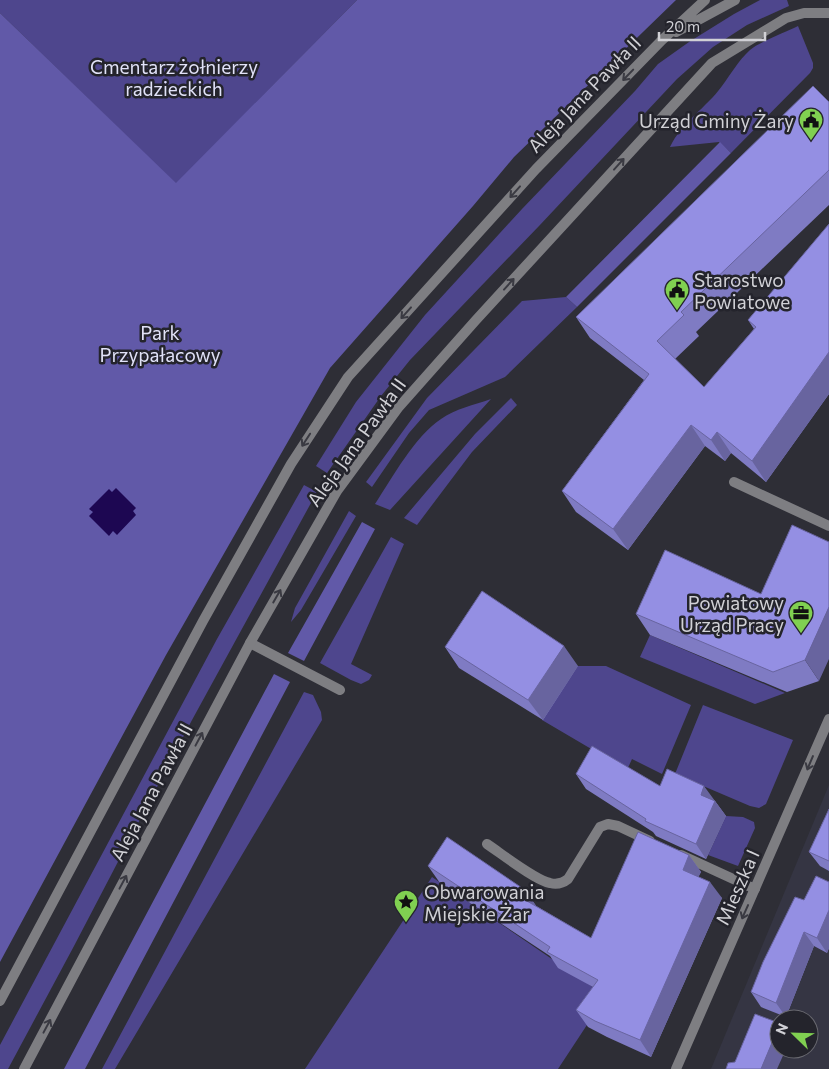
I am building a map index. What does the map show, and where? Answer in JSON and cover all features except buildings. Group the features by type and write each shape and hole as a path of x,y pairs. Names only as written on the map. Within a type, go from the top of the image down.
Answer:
{"street":[{"name":"Aleja Jana Pawła II","path":"0,1001 203,621 291,464 348,377 536,169 662,40 705,0"},
{"name":"Aleja Jana Pawła II","path":"662,40 735,0"},
{"name":"Aleja Jana Pawła II","path":"24,1069 250,643 337,491 398,408 476,320 712,63 786,18 804,13 829,13"},
{"path":"734,482 829,526"},
{"path":"250,643 340,690"},
{"name":"Mieszka I","path":"676,1069 829,719"},
{"path":"487,844 540,879 551,884 562,884 568,879 600,827 608,824 618,826 755,888"}],"shaded area":[{"path":"116,488 136,508 133,511 136,515 117,535 113,531 109,536 89,516 93,512 89,509 109,489 112,492"},
{"path":"829,785 829,1069 711,1069"}],"green space":[{"name":"Cmentarz żołnierzy radzieckich","path":"0,0 357,0 176,184 0,13"},
{"name":"Park Przypałacowy","path":"357,0 676,0 514,157 330,368 166,655 0,962 0,13 176,183"},
{"path":"760,0 787,0 789,6 747,25 713,47 677,79 410,360 381,396 327,473 316,466 356,402 425,315 522,209 635,91 658,64 689,42"},
{"path":"798,26 813,63 813,68 731,153 719,142 670,147 681,130 716,94 738,63 750,50 766,40"},
{"path":"720,142 731,153 577,307 566,297"},
{"path":"566,297 577,307 505,377 429,410 409,433 372,487 366,482 427,398 522,301"},
{"path":"511,398 517,405 472,452 417,525 404,518 475,434"},
{"path":"491,399 390,510 375,504 405,458 431,426 452,412"},
{"path":"304,485 317,492 192,720 8,1069 0,1069 0,1045 217,639"},
{"path":"349,511 356,516 301,610 291,622 295,608"},
{"path":"362,522 375,529 304,661 288,653"},
{"path":"391,537 404,544 351,664 372,675 369,680 361,684 320,663"},
{"path":"650,635 785,693 755,704 640,657"},
{"path":"578,666 606,666 691,705 662,774 632,759 627,770 542,720"},
{"path":"274,674 290,682 85,1069 64,1069"},
{"path":"304,692 313,695 321,712 322,720 115,1069 102,1069"},
{"path":"703,705 793,740 766,804 759,808 750,806 675,774"},
{"path":"726,816 743,817 754,822 755,828 738,866 708,855"},
{"path":"432,877 606,996 558,1069 305,1069"}],"place":[{"name":"Urząd Gminy Żary","path":"811,141"},
{"name":"Starostwo Powiatowe","path":"677,311"},
{"name":"Powiatowy Urząd Pracy","path":"801,634"},
{"name":"Obwarowania Miejskie Żar","path":"406,923"}]}
